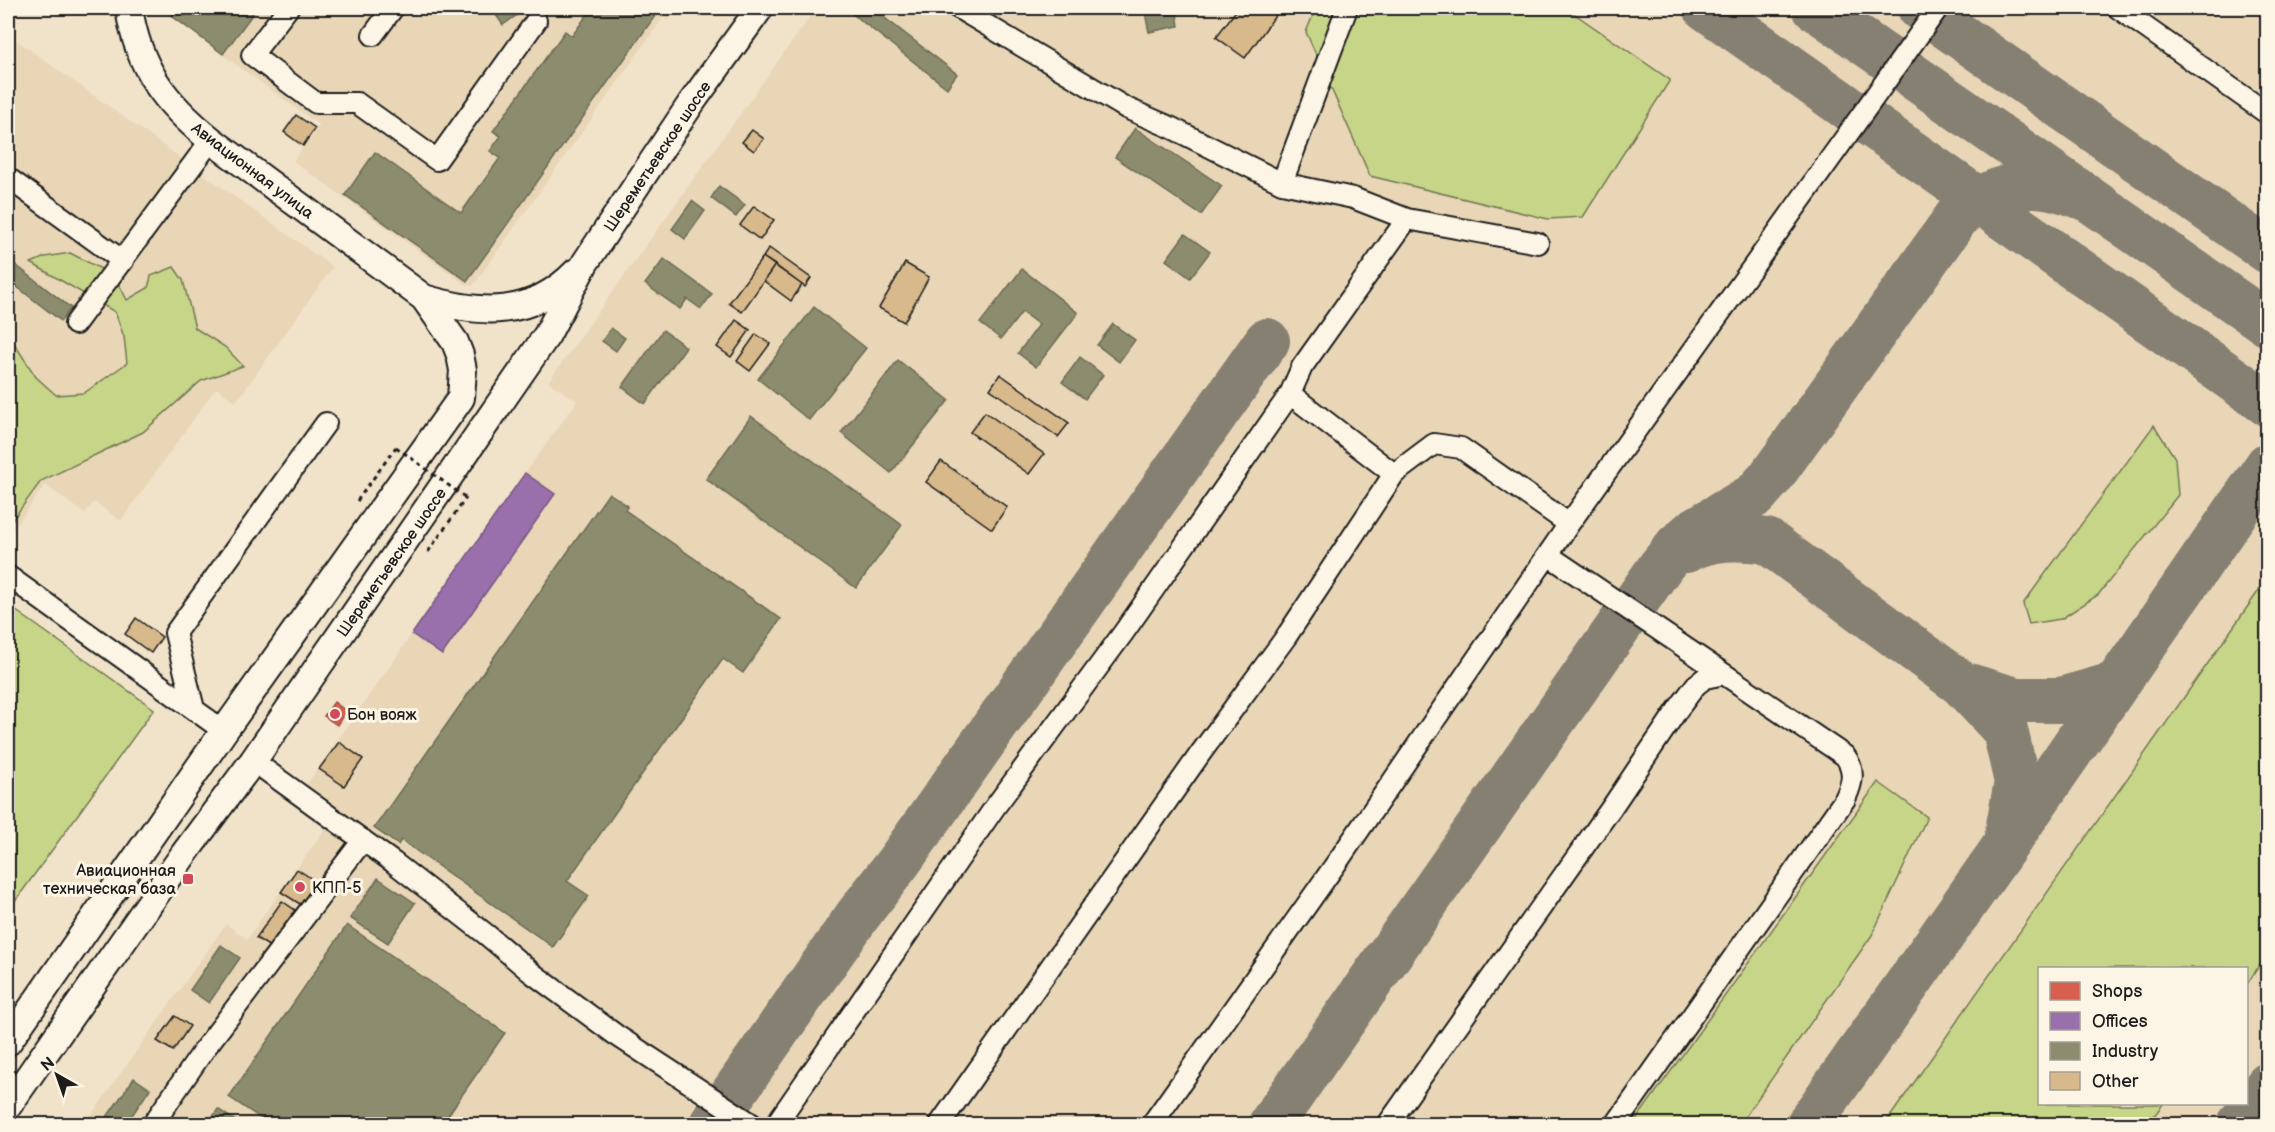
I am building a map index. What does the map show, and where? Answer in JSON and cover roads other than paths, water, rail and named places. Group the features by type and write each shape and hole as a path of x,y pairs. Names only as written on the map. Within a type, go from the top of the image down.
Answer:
{"main road":[{"name":"Авиационная улица","path":"129,8 140,53 159,88 182,117 424,297 451,306 470,309 503,309 526,304 548,294 568,280 585,263"},
{"name":"Шереметьевское шоссе","path":"8,1106 184,854 253,761 547,335 585,263 692,102 760,8"},
{"name":"Авиационная улица","path":"224,731 461,398 463,370 460,355 455,342 424,297"},
{"path":"8,1042 224,731"}],"lane":[{"path":"288,8 252,55 316,103 357,103 438,160 536,21"},
{"path":"372,35 393,8"},
{"path":"958,8 1126,108 1170,126 1282,183 1353,198 1407,219 1538,243"},
{"path":"1282,183 1347,8"},
{"path":"1152,1125 1340,858 1569,524 1938,8"},
{"path":"2125,10 2268,114"},
{"path":"75,324 211,140"},
{"path":"8,178 123,261"},
{"path":"776,1125 995,807 1130,623 1290,394 1302,367 1407,219"},
{"path":"1290,394 1395,474"},
{"path":"194,709 175,633 326,423"},
{"path":"940,1125 1200,754 1286,637 1395,474 1434,444 1461,448 1569,524"},
{"path":"1548,555 1845,756 1851,764 1851,786 1845,799 1616,1125"},
{"path":"8,576 224,731"},
{"path":"1388,1125 1612,807 1678,709 1696,685 1705,678 1724,674"},
{"path":"253,761 363,840 487,935 531,973 606,1028 752,1125"},
{"path":"153,1125 206,1047 363,840"}],"place":[{"name":"Бон вояж","path":"335,714"},
{"name":"Авиационная техническая база","path":"188,879"},
{"name":"КПП-5","path":"300,887"}]}
